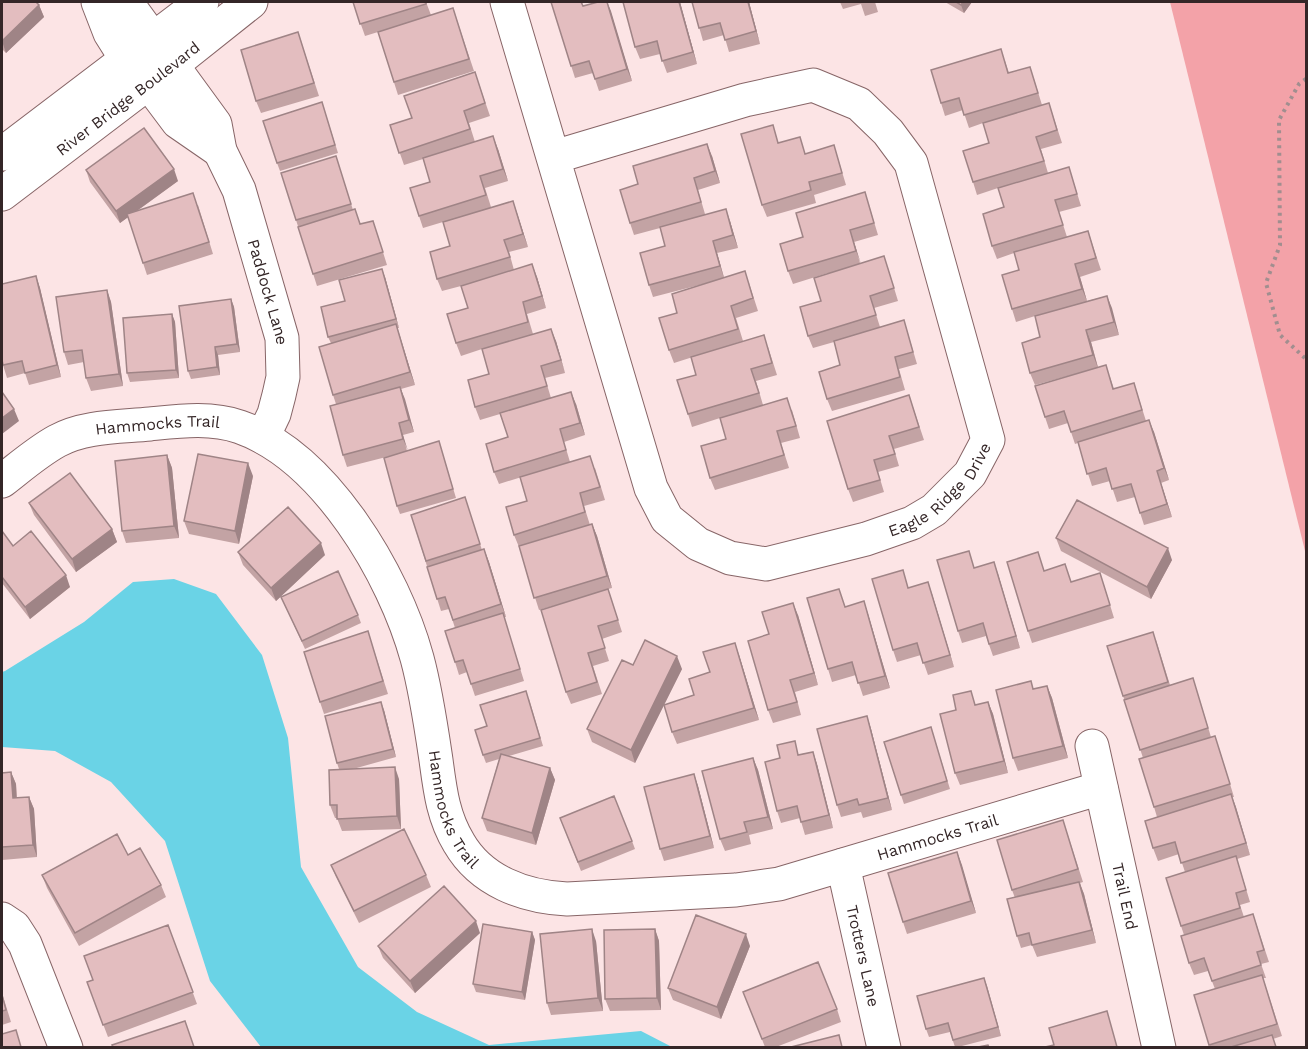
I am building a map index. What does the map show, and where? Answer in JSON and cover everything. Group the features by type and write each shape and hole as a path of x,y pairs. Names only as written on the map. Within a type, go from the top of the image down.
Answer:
{"street":[{"path":"98,2 110,33 150,61"},
{"path":"126,2 150,61"},
{"name":"River Bridge Boulevard","path":"2,194 150,61 202,2"},
{"name":"River Bridge Boulevard","path":"2,154 150,61 251,2"},
{"name":"Eagle Ridge Drive","path":"507,2 651,488 667,519 698,544 730,558 766,564 866,539 912,523 934,510 970,474 988,440 911,163 888,132 859,104 813,85 745,100 554,157"},
{"name":"Paddock Lane","path":"150,61 178,122 220,151 239,190 282,338 284,358 274,414 263,437"},
{"name":"Hammocks Trail","path":"2,481 58,440 95,429 202,420 239,427 263,437 286,452 329,494 353,524 380,567 397,602 417,656 426,693 443,808 460,846 473,862 489,875 525,894 567,899 736,890 779,884 1101,788"},
{"name":"Trail End","path":"1092,746 1159,1047"},
{"name":"Trotters Lane","path":"843,865 884,1047"},
{"path":"2,919 14,927 25,944 66,1047"}],"path":[{"path":"1306,79 1299,84 1279,120 1280,245 1266,283 1280,335 1306,359"}],"shaded area":[{"path":"1170,2 1306,2 1306,555"}],"water":[{"path":"174,579 216,594 262,655 288,738 301,867 358,967 417,1012 489,1045 641,1031 672,1047 261,1047 210,981 165,841 111,782 55,751 2,747 2,672 84,622 133,582"}],"building":[{"path":"2,2 36,2 39,5 2,41"},
{"path":"353,2 426,2 426,4 360,24"},
{"path":"551,2 581,2 583,6 607,2 627,69 595,79 589,61 571,66"},
{"path":"623,2 679,2 693,52 662,61 657,41 635,47"},
{"path":"692,2 748,2 756,31 725,40 720,23 699,28"},
{"path":"453,8 469,59 394,82 378,32"},
{"path":"298,32 314,83 256,101 241,50"},
{"path":"1001,49 1008,73 1030,67 1038,93 964,115 959,98 941,103 931,70"},
{"path":"475,72 485,103 464,111 470,129 399,153 390,125 412,118 404,96"},
{"path":"322,102 335,145 277,163 263,121"},
{"path":"1049,103 1057,130 1036,137 1044,161 973,182 963,151 989,143 983,123"},
{"path":"773,125 778,143 800,137 805,154 834,145 842,173 809,182 811,190 762,205 741,134"},
{"path":"144,128 174,169 116,211 86,170"},
{"path":"493,136 503,169 480,176 486,195 419,216 410,188 430,182 423,158"},
{"path":"707,144 715,171 694,178 701,202 630,223 620,190 638,184 633,166"},
{"path":"336,156 351,204 296,220 281,173"},
{"path":"1069,167 1077,194 1055,200 1063,225 992,246 983,214 1004,207 998,188"},
{"path":"865,192 874,223 850,230 856,251 788,271 780,244 803,237 796,213"},
{"path":"193,193 209,242 143,263 127,214"},
{"path":"513,201 523,234 504,240 510,257 437,279 430,252 450,246 443,222"},
{"path":"355,209 360,224 373,221 383,252 313,274 298,227"},
{"path":"726,209 733,235 713,241 720,266 649,285 640,253 665,246 660,227"},
{"path":"1088,231 1096,258 1075,264 1082,289 1012,309 1002,275 1019,270 1014,252"},
{"path":"884,256 894,288 870,296 876,315 808,336 800,307 821,301 814,278"},
{"path":"532,264 542,296 523,302 528,322 456,343 447,314 468,308 461,286"},
{"path":"382,269 396,319 328,337 321,307 345,301 339,280"},
{"path":"745,271 753,298 731,306 738,329 669,350 659,318 677,313 672,294"},
{"path":"36,276 57,365 25,373 22,361 3,365 2,284"},
{"path":"107,290 119,374 86,378 82,350 64,352 56,297"},
{"path":"1107,296 1114,322 1086,330 1093,355 1030,373 1022,343 1040,337 1035,316"},
{"path":"231,299 237,344 215,347 217,367 188,371 179,306"},
{"path":"172,314 176,370 127,373 123,318"},
{"path":"904,320 913,352 895,357 900,377 827,399 819,372 840,365 834,341"},
{"path":"396,324 410,372 333,395 319,347"},
{"path":"551,329 561,360 541,366 547,386 475,407 468,380 489,374 482,349"},
{"path":"764,335 772,363 751,369 759,393 688,414 677,380 696,375 691,357"},
{"path":"1106,365 1113,389 1134,383 1142,410 1071,432 1064,411 1045,417 1035,386"},
{"path":"400,387 409,420 399,423 403,439 343,455 330,406"},
{"path":"2,392 14,409 2,418"},
{"path":"571,392 580,423 560,429 566,450 494,472 486,444 508,437 500,413"},
{"path":"909,395 919,427 889,436 895,454 874,460 880,480 848,489 827,421"},
{"path":"787,398 796,426 777,431 784,455 710,478 701,446 726,439 720,418"},
{"path":"1149,420 1164,468 1157,471 1167,504 1140,513 1131,484 1112,489 1106,468 1087,474 1078,442"},
{"path":"439,441 453,489 397,506 384,458"},
{"path":"198,454 248,463 235,531 184,521"},
{"path":"167,455 174,526 122,531 115,461"},
{"path":"590,456 600,487 580,493 585,512 514,535 506,507 527,501 520,477"},
{"path":"70,473 112,529 72,559 29,503"},
{"path":"465,497 480,544 426,561 411,515"},
{"path":"1077,500 1168,548 1147,587 1056,538"},
{"path":"288,507 321,543 271,588 238,552"},
{"path":"592,524 607,576 534,598 519,546"},
{"path":"2,531 13,546 31,531 66,575 25,607 2,577"},
{"path":"484,549 501,604 453,620 445,597 437,599 427,567"},
{"path":"969,551 974,568 994,562 1016,636 989,644 983,623 958,631 937,560"},
{"path":"1038,552 1044,571 1065,564 1071,582 1100,573 1110,605 1028,631 1007,562"},
{"path":"903,570 908,588 928,582 950,655 923,663 917,643 893,650 872,579"},
{"path":"338,571 358,615 302,641 281,597"},
{"path":"608,589 618,620 598,626 605,648 588,653 597,682 566,692 541,610"},
{"path":"839,589 845,607 864,601 885,676 858,683 852,662 828,669 807,598"},
{"path":"793,603 814,673 790,680 797,702 768,710 748,641 769,634 762,612"},
{"path":"503,613 520,669 471,684 463,660 455,662 445,631"},
{"path":"368,631 383,681 320,702 304,652"},
{"path":"1153,632 1168,682 1123,696 1107,646"},
{"path":"645,640 677,656 631,750 587,729 622,660 633,665"},
{"path":"735,643 754,708 672,732 664,705 694,695 689,679 710,672 703,652"},
{"path":"1193,678 1208,728 1140,750 1124,700"},
{"path":"1031,681 1033,689 1047,686 1063,746 1013,758 996,690"},
{"path":"526,691 540,738 483,755 475,730 487,726 480,705"},
{"path":"971,691 975,705 988,702 1004,761 955,773 940,714 956,710 953,695"},
{"path":"381,702 393,749 337,763 325,716"},
{"path":"867,716 888,798 859,805 857,799 837,805 817,729"},
{"path":"931,727 947,781 901,795 884,742"},
{"path":"1215,736 1230,784 1154,807 1139,759"},
{"path":"795,741 798,755 813,752 829,815 801,822 797,806 777,811 765,762 780,758 777,745"},
{"path":"501,754 550,768 532,833 482,818"},
{"path":"753,758 768,817 744,822 747,832 720,839 702,771"},
{"path":"395,767 397,816 337,819 337,805 330,805 329,770"},
{"path":"11,772 13,798 29,797 33,845 2,847 2,773"},
{"path":"694,774 710,836 660,849 644,787"},
{"path":"1231,794 1246,843 1181,863 1175,842 1153,848 1145,821"},
{"path":"614,796 632,841 578,862 560,818"},
{"path":"1063,820 1078,869 1012,890 997,840"},
{"path":"404,829 426,875 354,911 331,865"},
{"path":"117,834 128,855 140,848 161,885 75,933 42,875"},
{"path":"957,852 971,901 903,922 888,873"},
{"path":"1236,856 1246,890 1236,893 1240,908 1181,926 1166,878"},
{"path":"1079,882 1092,930 1032,945 1029,933 1017,936 1007,899"},
{"path":"444,886 476,921 410,981 378,946"},
{"path":"1253,914 1264,950 1257,952 1261,965 1212,981 1204,958 1189,963 1181,936"},
{"path":"696,915 746,934 717,1007 668,988"},
{"path":"483,924 532,932 522,992 473,984"},
{"path":"168,925 193,992 103,1025 87,982 93,980 84,956"},
{"path":"592,929 598,998 547,1003 540,934"},
{"path":"655,929 657,998 605,999 604,930"},
{"path":"818,962 837,1009 762,1039 743,992"},
{"path":"1262,975 1277,1024 1209,1045 1194,995"},
{"path":"984,978 998,1027 953,1040 948,1023 926,1029 917,996"},
{"path":"2,995 6,1010 2,1011"},
{"path":"1107,1011 1117,1047 1045,1047 1054,1045 1049,1028"},
{"path":"185,1021 194,1047 113,1047 112,1045"},
{"path":"16,1030 21,1047 2,1047 2,1034"},
{"path":"839,1035 842,1047 791,1047"},
{"path":"1272,1035 1276,1047 1231,1047"}]}
